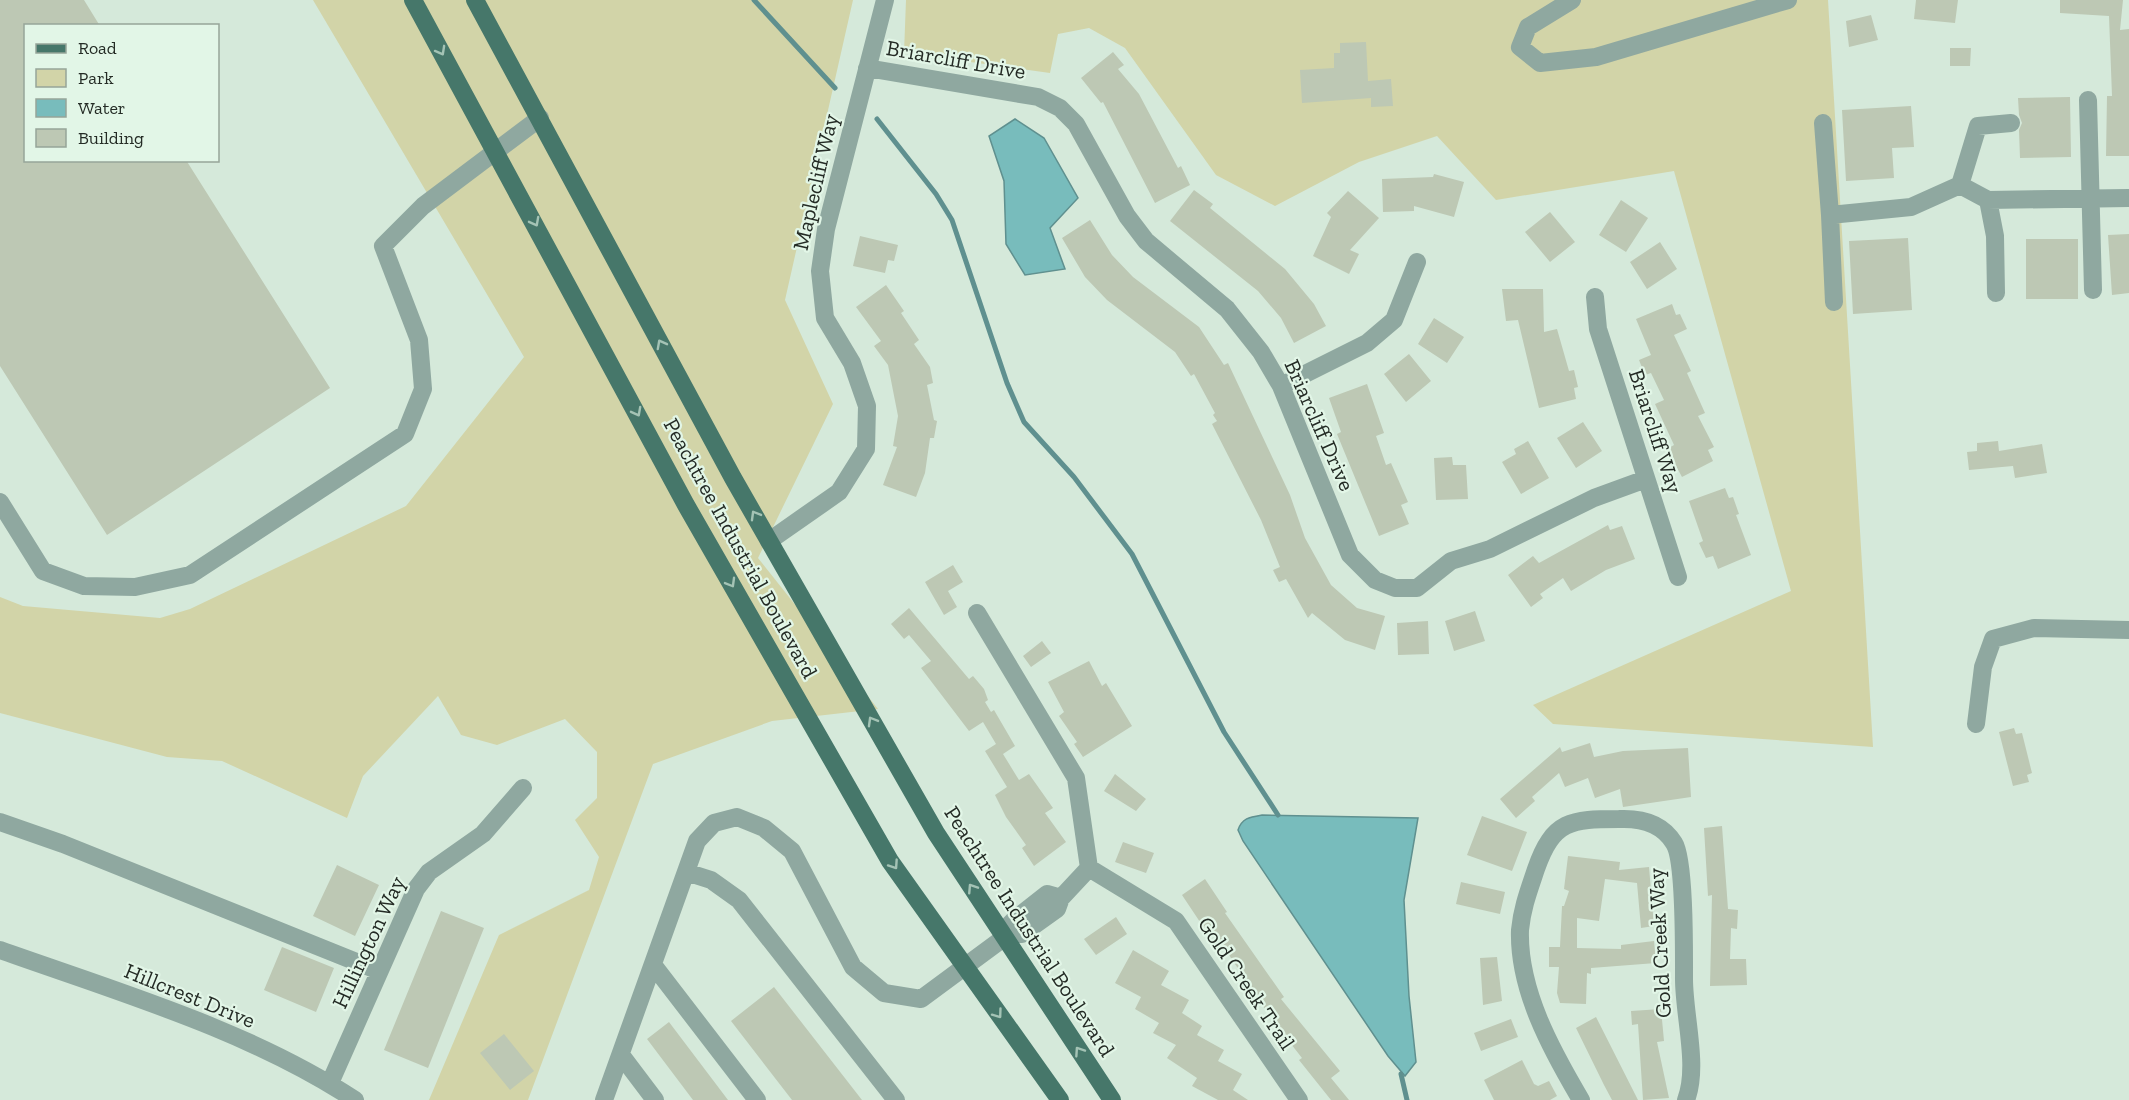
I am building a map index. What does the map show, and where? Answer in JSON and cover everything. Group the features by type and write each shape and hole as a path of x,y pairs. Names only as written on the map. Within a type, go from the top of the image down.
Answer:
{"main road":[{"name":"Peachtree Industrial Boulevard","path":"412,0 496,150 692,514 890,861 1059,1100"},
{"name":"Peachtree Industrial Boulevard","path":"475,0 770,541 936,833 1112,1100"}],"street":[{"name":"Maplecliff Way","path":"770,541 839,492 866,449 867,406 852,363 825,318 820,271 826,228 885,0"},
{"path":"1572,0 1528,27 1520,47 1540,63 1596,57 1788,0"},
{"name":"Briarcliff Drive","path":"867,68 1038,97 1060,108 1076,124 1127,216 1146,241 1227,309 1261,352 1281,386 1350,555 1375,580 1395,588 1417,588 1451,561 1490,549 1594,498 1646,479"},
{"path":"2088,100 2088,198 2093,290"},
{"path":"0,502 43,571 84,586 135,587 190,575 405,434 423,389 419,339 382,246 423,206 540,118"},
{"path":"1823,123 1834,302"},
{"path":"1830,215 1911,207 1960,185 1978,126 2011,123"},
{"path":"1960,185 1988,200 2129,198"},
{"path":"1988,200 1995,236 1996,293"},
{"path":"1281,386 1367,343 1394,320 1417,262"},
{"name":"Briarcliff Way","path":"1595,297 1598,329 1678,577"},
{"path":"604,1100 654,966 697,840 714,823 737,817 764,828 792,851 853,967 884,993 921,999 1006,936 1022,934 1057,909 1060,898 1089,868 1076,778 977,613"},
{"path":"1976,724 1983,667 1993,639 2034,628 2129,630"},
{"name":"Hillington Way","path":"330,1083 416,889 429,872 483,834 523,788"},
{"name":"Gold Creek Way","path":"1581,1100 1559,1064 1528,986 1522,957 1523,909 1540,853 1549,839 1561,828 1590,819 1637,818 1651,822 1664,830 1679,852 1684,992 1692,1071 1686,1100"},
{"path":"0,822 63,844 379,971"},
{"name":"Gold Creek Trail","path":"1089,868 1176,921 1299,1100"},
{"path":"686,872 711,880 739,900 896,1100"},
{"name":"Hillcrest Drive","path":"0,950 241,1040 330,1083 355,1100"},
{"path":"654,966 757,1100"},
{"path":"621,1055 655,1100"}],"green space":[{"path":"313,0 853,0 785,300 833,404 758,558 878,709 772,721 653,764 528,1100 429,1100 499,935 589,890 599,857 575,820 597,798 597,752 565,719 497,745 461,735 438,696 363,776 347,818 222,761 167,757 0,713 0,597 23,606 160,618 190,609 406,506 524,357"},
{"path":"906,0 1828,0 1873,747 1553,724 1533,705 1791,591 1674,171 1496,200 1437,136 1359,162 1275,206 1216,175 1125,48 1089,28 1058,34 1050,73 904,53"}],"water":[{"path":"1015,119 1044,138 1078,198 1050,228 1065,269 1025,275 1006,244 1004,181 989,136"},
{"path":"1262,815 1418,818 1404,900 1409,996 1416,1062 1405,1076 1388,1056 1243,841 1238,830 1242,823 1250,817"}],"building":[{"path":"0,0 84,0 99,24 24,24 24,162 187,162 330,388 107,535 0,366"},
{"path":"1916,0 1958,0 1955,23 1914,19"},
{"path":"2060,0 2123,0 2120,30 2129,29 2129,156 2106,156 2107,96 2112,96 2109,16 2060,13"},
{"path":"1871,15 1878,40 1849,47 1846,21"},
{"path":"1366,42 1368,81 1391,79 1393,106 1371,107 1371,98 1302,103 1300,70 1334,68 1334,53 1340,53 1340,43"},
{"path":"1950,48 1971,48 1970,66 1950,66"},
{"path":"1113,52 1124,65 1118,69 1139,94 1178,168 1181,166 1190,185 1155,203 1103,102 1101,103 1081,78"},
{"path":"2070,97 2071,157 2020,158 2019,130 2022,123 2018,98"},
{"path":"1911,106 1914,147 1892,148 1894,178 1846,181 1842,110"},
{"path":"1434,174 1464,182 1454,217 1414,206 1414,211 1383,212 1382,179 1433,177"},
{"path":"1194,190 1213,204 1210,208 1285,269 1314,304 1326,326 1294,343 1281,318 1258,291 1170,221"},
{"path":"1348,191 1379,218 1350,250 1359,254 1349,274 1313,256 1331,217 1327,213"},
{"path":"1621,200 1648,218 1626,252 1599,235"},
{"path":"1550,212 1575,242 1550,262 1525,232"},
{"path":"1090,220 1112,255 1133,277 1199,327 1224,365 1228,363 1290,495 1305,538 1331,585 1357,608 1385,616 1375,650 1345,640 1312,613 1308,618 1286,579 1279,582 1273,570 1280,567 1261,520 1212,424 1217,421 1213,415 1215,413 1194,374 1191,376 1175,352 1107,300 1085,277 1062,238"},
{"path":"2129,234 2129,293 2112,295 2108,235"},
{"path":"860,236 898,245 894,261 888,260 885,273 853,266"},
{"path":"1908,238 1912,310 1853,314 1849,241"},
{"path":"2026,239 2078,239 2078,299 2026,299"},
{"path":"1660,242 1677,269 1647,289 1630,262"},
{"path":"886,285 904,311 901,313 919,340 914,344 930,367 933,383 927,385 934,420 937,421 934,438 930,438 925,473 916,497 883,485 897,447 893,446 898,416 888,365 874,346 881,341 856,307"},
{"path":"1502,289 1543,289 1544,332 1557,329 1569,371 1574,370 1578,387 1574,388 1576,399 1539,408 1518,320 1506,321"},
{"path":"1672,304 1676,315 1680,314 1687,329 1674,335 1691,371 1687,373 1705,413 1698,416 1714,447 1708,450 1713,461 1682,477 1667,449 1674,445 1655,404 1664,400 1651,373 1645,375 1639,360 1651,355 1636,319"},
{"path":"1434,318 1464,337 1447,363 1418,344"},
{"path":"1409,354 1431,381 1406,402 1384,374"},
{"path":"1367,384 1384,433 1376,436 1386,465 1391,463 1408,502 1401,505 1409,524 1379,536 1337,434 1341,432 1329,398"},
{"path":"1583,422 1602,451 1576,468 1557,438"},
{"path":"1528,441 1549,478 1521,494 1502,462 1516,454 1514,449"},
{"path":"1998,441 1999,451 2042,444 2047,473 2015,478 2013,466 1969,470 1967,452 1977,451 1977,443"},
{"path":"1452,457 1453,465 1466,465 1468,499 1436,500 1434,458"},
{"path":"1725,488 1729,498 1733,497 1739,514 1736,515 1751,555 1718,569 1713,556 1706,558 1699,543 1703,541 1689,501"},
{"path":"1608,525 1610,530 1622,526 1635,559 1606,570 1571,591 1563,578 1540,594 1543,598 1531,607 1508,575 1533,556 1539,563"},
{"path":"953,565 963,582 948,591 957,607 944,615 925,582"},
{"path":"909,608 969,679 973,676 984,689 988,700 985,702 991,712 994,710 1015,746 1003,754 1019,780 1029,774 1053,808 1045,813 1066,842 1034,866 1022,848 1026,845 1006,817 995,795 1007,787 985,751 996,744 983,722 969,731 921,668 931,661 909,635 904,639 891,624"},
{"path":"1475,611 1485,641 1454,651 1445,621"},
{"path":"1428,621 1429,654 1398,655 1397,623"},
{"path":"1042,641 1051,653 1031,667 1023,656"},
{"path":"1089,661 1102,686 1106,683 1132,726 1083,757 1074,744 1077,742 1059,716 1064,712 1048,682"},
{"path":"2014,728 2016,734 2022,733 2032,773 2027,775 2029,782 2013,786 1999,732"},
{"path":"1590,743 1594,757 1623,751 1688,748 1691,797 1623,807 1620,789 1595,798 1588,778 1565,787 1559,773 1532,797 1535,801 1516,818 1500,799 1560,747 1562,752"},
{"path":"1115,774 1146,799 1136,811 1104,791"},
{"path":"1482,816 1527,832 1512,871 1467,855"},
{"path":"1722,826 1728,909 1738,910 1737,929 1731,928 1730,959 1746,959 1747,985 1710,986 1712,895 1708,896 1704,828"},
{"path":"1123,842 1154,853 1146,873 1115,862"},
{"path":"1568,856 1620,862 1619,870 1649,867 1654,926 1641,928 1637,883 1605,879 1599,921 1577,918 1577,948 1621,949 1621,945 1654,941 1656,963 1591,968 1591,974 1587,973 1586,1004 1560,1003 1557,993 1559,967 1549,967 1549,947 1560,947 1562,906 1564,906 1569,891 1564,889"},
{"path":"337,865 379,885 355,936 313,916"},
{"path":"1205,879 1227,912 1225,913 1284,997 1281,999 1340,1071 1331,1078 1349,1100 1331,1100 1299,1060 1302,1058 1273,1021 1209,925 1204,928 1182,895"},
{"path":"1461,882 1505,892 1500,914 1456,904"},
{"path":"441,911 484,928 428,1068 384,1050"},
{"path":"1116,917 1127,934 1096,955 1084,939"},
{"path":"282,947 334,968 316,1012 264,990"},
{"path":"1133,950 1169,971 1161,985 1189,1000 1182,1013 1202,1026 1197,1035 1224,1050 1218,1061 1242,1074 1233,1090 1248,1100 1218,1100 1192,1086 1197,1078 1167,1058 1176,1045 1153,1033 1159,1023 1135,1009 1141,997 1115,983"},
{"path":"1497,957 1502,1001 1483,1005 1480,958"},
{"path":"774,987 862,1100 792,1100 731,1021"},
{"path":"1661,1009 1664,1041 1657,1042 1669,1098 1643,1100 1638,1024 1632,1025 1631,1011"},
{"path":"1596,1017 1638,1100 1612,1100 1604,1085 1576,1028"},
{"path":"1511,1019 1518,1037 1481,1051 1474,1033"},
{"path":"669,1022 728,1100 693,1100 647,1039"},
{"path":"504,1034 534,1071 510,1090 480,1053"},
{"path":"1522,1060 1534,1084 1538,1086 1549,1081 1557,1096 1550,1100 1494,1100 1484,1080"}],"waterway":[{"path":"754,0 835,88"},
{"path":"877,119 936,194 952,220 1007,383 1024,422 1074,477 1132,554 1224,732 1278,815"},
{"path":"1401,1074 1407,1100"}]}
